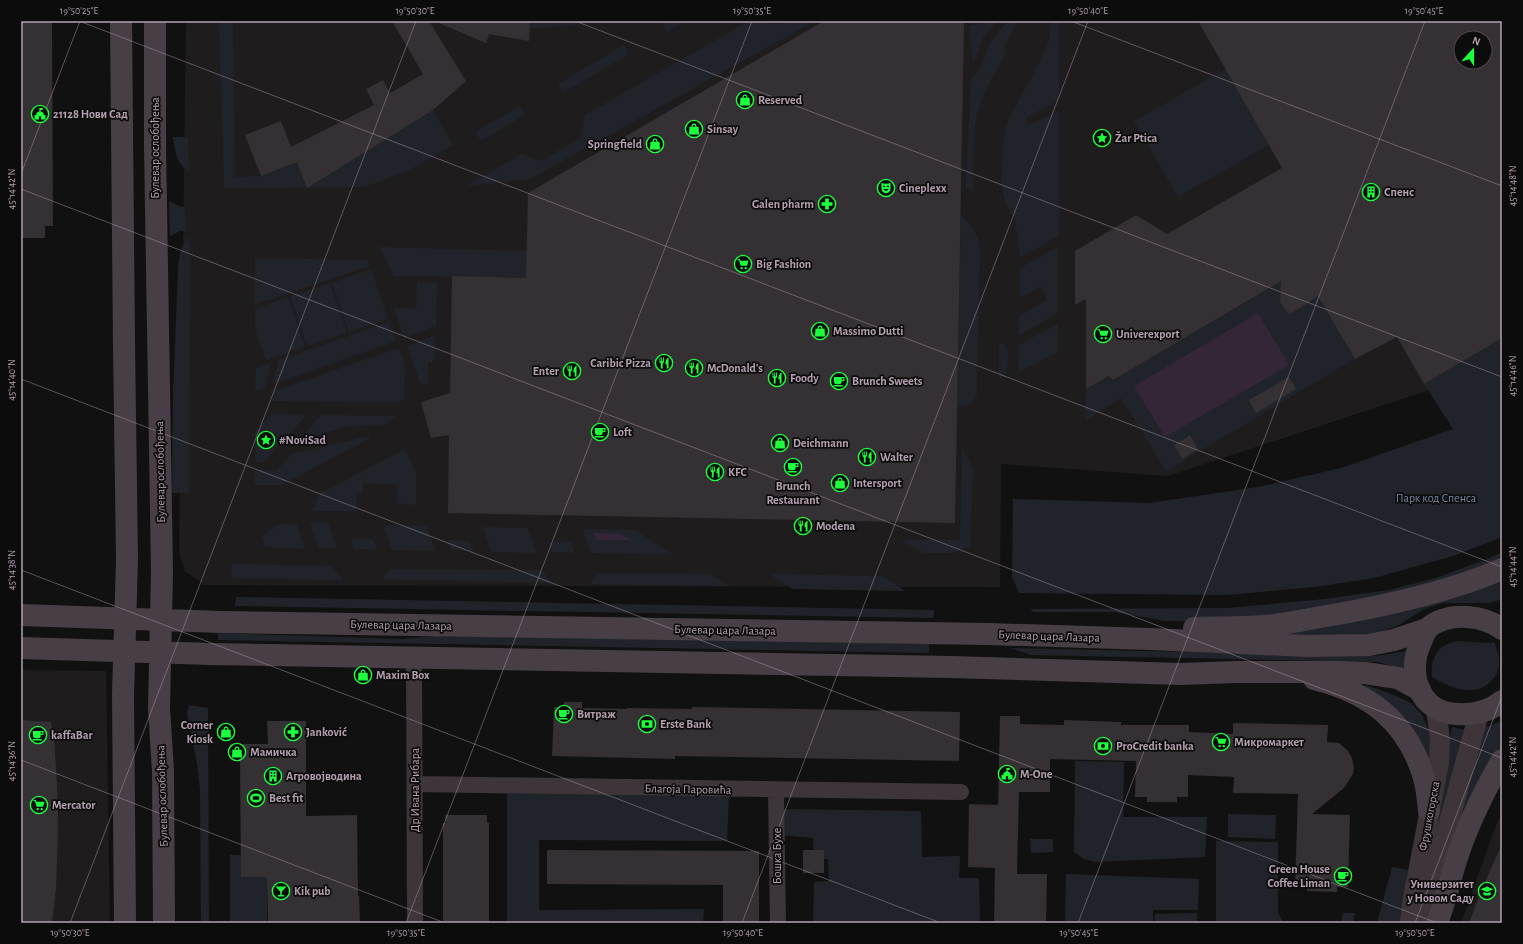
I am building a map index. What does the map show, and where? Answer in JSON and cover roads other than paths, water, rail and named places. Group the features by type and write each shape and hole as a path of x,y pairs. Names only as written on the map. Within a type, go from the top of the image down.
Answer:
{"main road":[{"path":"122,21 127,559 123,703 125,923"},
{"name":"Булевар ослобођења","path":"155,21 155,145 161,620 160,708 163,771 164,923"},
{"path":"1150,639 1192,628 1265,626 1375,607 1457,585 1502,569"},
{"name":"Булевар цара Лазара","path":"21,615 222,622 996,634 1349,646 1369,645 1394,640 1427,629 1437,622 1449,618 1463,617 1496,620"},
{"path":"1427,629 1415,657 1414,668 1420,690 1427,701 1436,709 1452,714 1468,715 1490,709 1502,701"},
{"path":"21,648 1181,674 1287,672 1365,673 1398,678 1420,690"},
{"path":"1287,672 1326,682 1354,692 1372,702 1384,712 1400,729 1419,764 1425,779 1429,811"},
{"path":"1437,923 1454,866 1472,820 1490,781 1502,760"}],"street":[{"name":"Др Ивана Рибара","path":"414,657 415,923"},
{"name":"Фрушкогорска","path":"1410,923 1413,898 1439,763 1440,739 1436,709"},
{"name":"Фрушкогорска","path":"1426,923 1438,862 1479,713"},
{"name":"Благоја Паровића","path":"415,784 960,792"},
{"name":"Бошка Бухе","path":"776,790 778,923"}],"place":[{"name":"Reserved","path":"745,100"},
{"name":"21128 Нови Сад","path":"40,114"},
{"name":"Sinsay","path":"694,129"},
{"name":"Žar Ptica","path":"1102,138"},
{"name":"Springfield","path":"655,144"},
{"name":"Cineplexx","path":"886,188"},
{"name":"Спенс","path":"1371,192"},
{"name":"Galen pharm","path":"827,204"},
{"name":"Big Fashion","path":"743,264"},
{"name":"Massimo Dutti","path":"820,331"},
{"name":"Univerexport","path":"1103,334"},
{"name":"Caribic Pizza","path":"664,363"},
{"name":"McDonald's","path":"694,368"},
{"name":"Enter","path":"572,371"},
{"name":"Foody","path":"777,378"},
{"name":"Brunch Sweets","path":"839,381"},
{"name":"Loft","path":"600,432"},
{"name":"#NoviSad","path":"266,440"},
{"name":"Deichmann","path":"780,443"},
{"name":"Walter","path":"867,457"},
{"name":"Brunch Restaurant","path":"793,467"},
{"name":"KFC","path":"715,472"},
{"name":"Intersport","path":"840,483"},
{"name":"Modena","path":"803,526"},
{"name":"Maxim Box","path":"363,675"},
{"name":"Витраж","path":"564,714"},
{"name":"Erste Bank","path":"647,724"},
{"name":"Corner Kiosk","path":"226,732"},
{"name":"Janković","path":"293,732"},
{"name":"kaffaBar","path":"38,735"},
{"name":"Микромаркет","path":"1221,742"},
{"name":"ProCredit banka","path":"1103,746"},
{"name":"Мамичка","path":"237,752"},
{"name":"M-One","path":"1007,774"},
{"name":"Агровојводина","path":"273,776"},
{"name":"Best fit","path":"256,798"},
{"name":"Mercator","path":"39,805"},
{"name":"Green House Coffee Liman","path":"1343,876"},
{"name":"Kik pub","path":"281,891"},
{"name":"Универзитет у Новом Саду","path":"1487,891"}],"park label":[{"name":"Парк код Спенса","path":"1436,498"}]}
